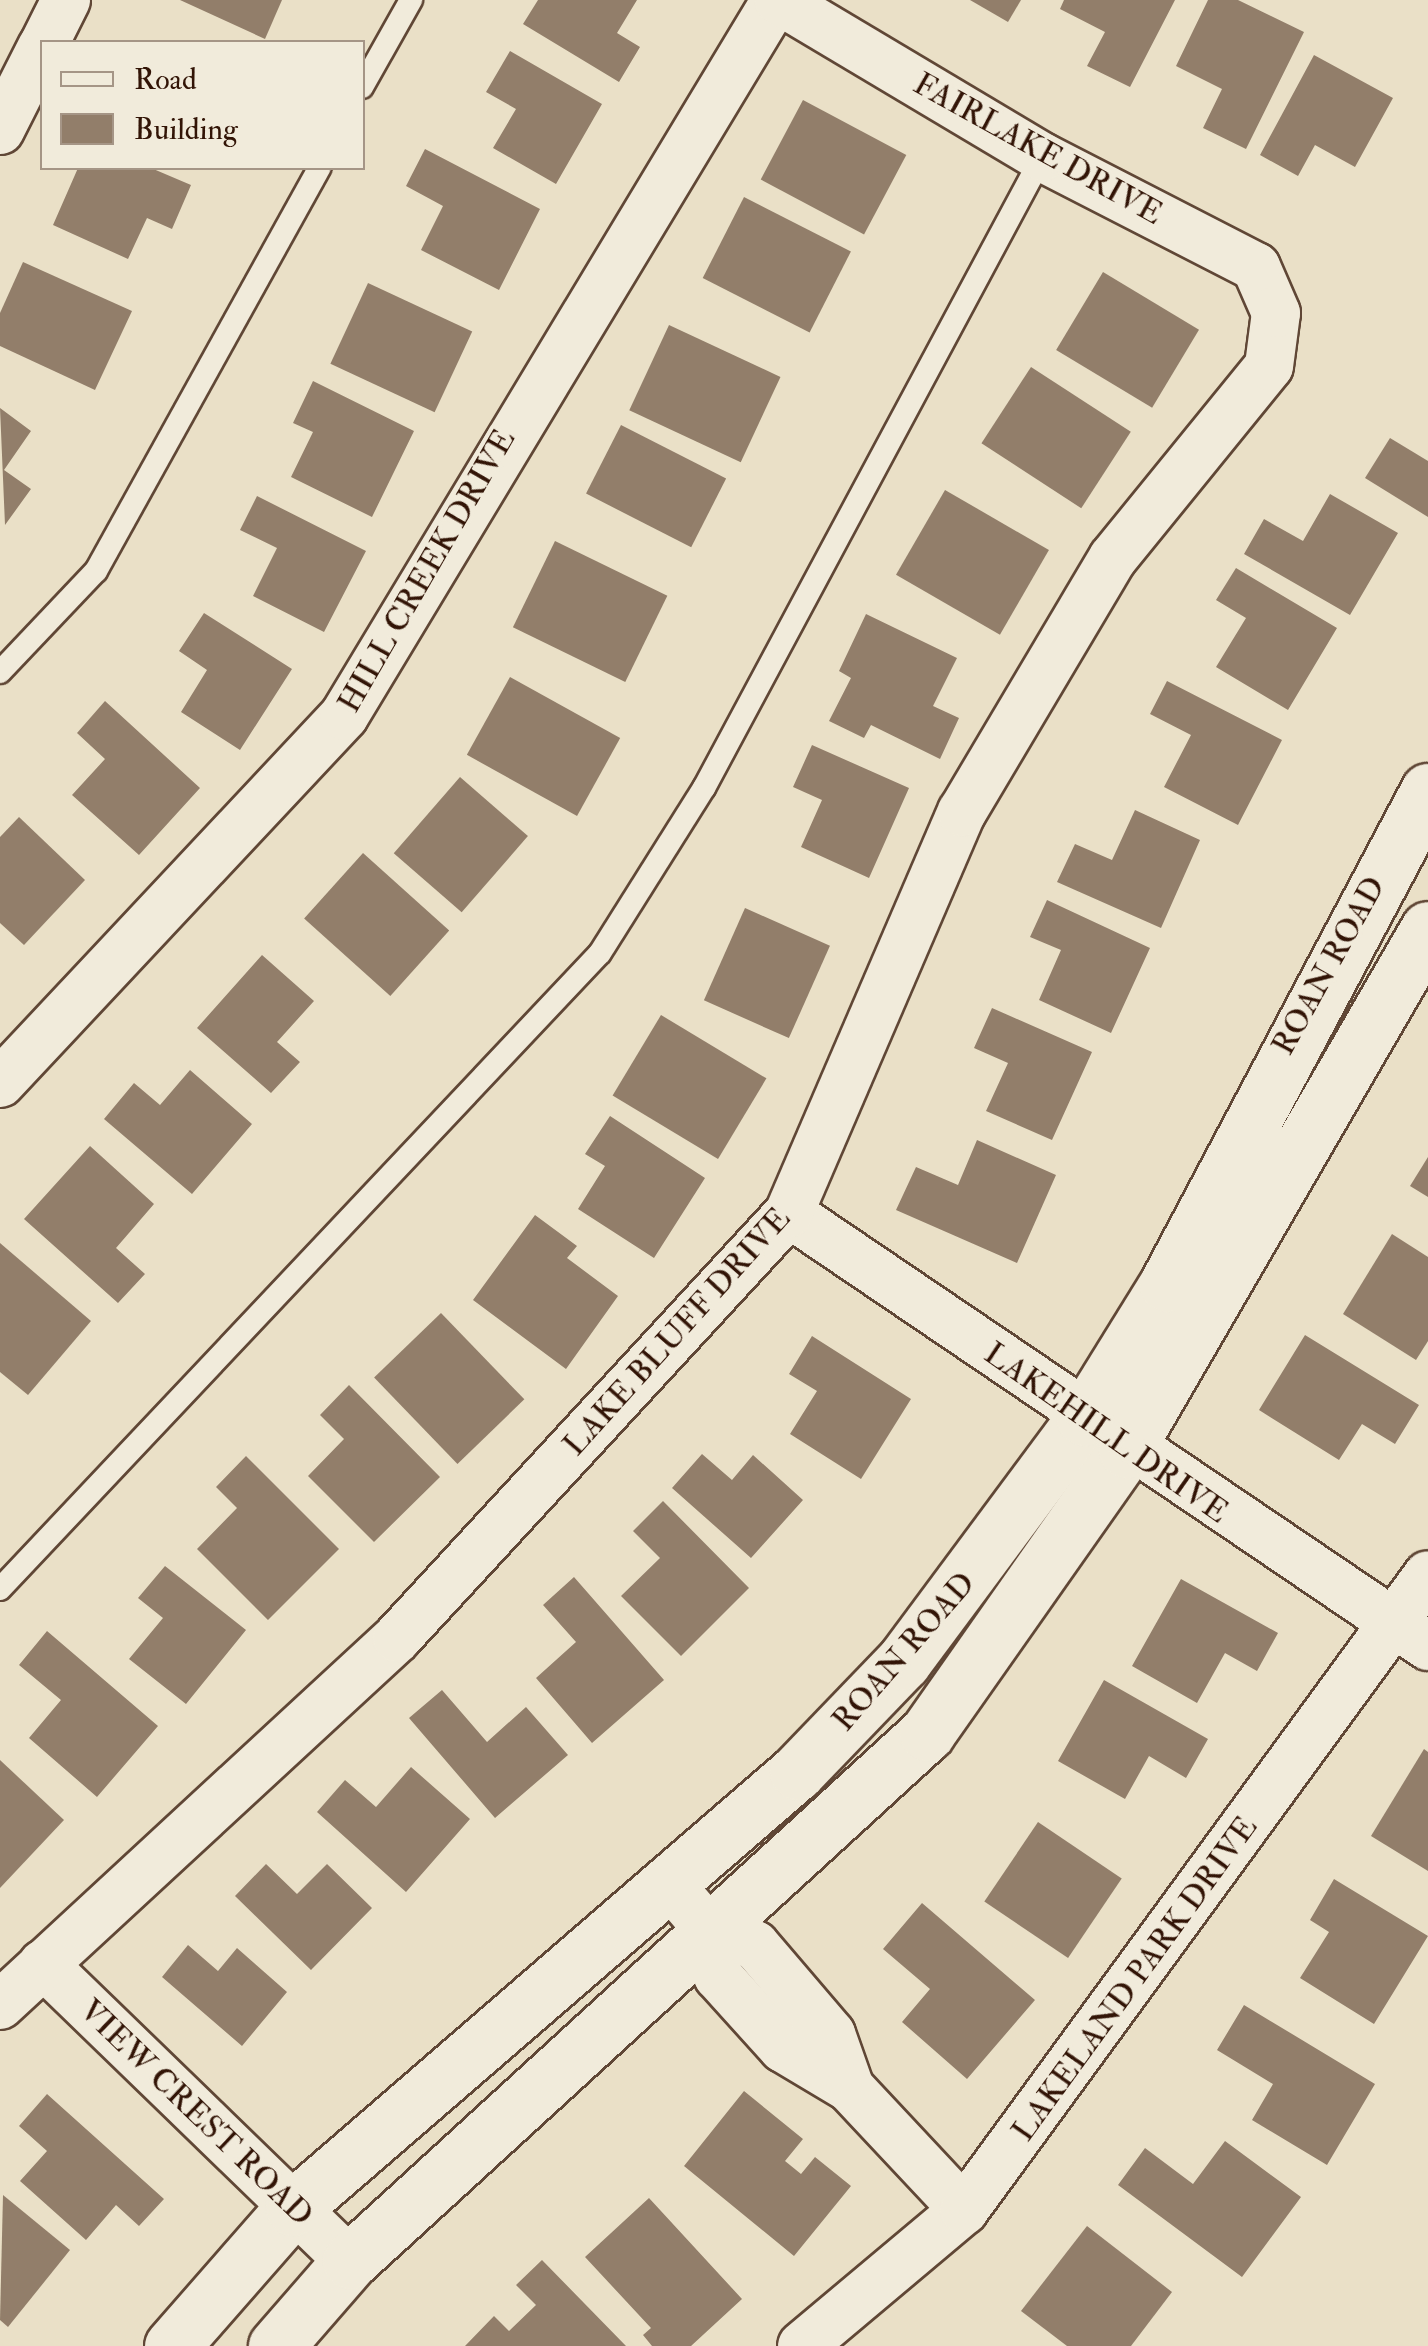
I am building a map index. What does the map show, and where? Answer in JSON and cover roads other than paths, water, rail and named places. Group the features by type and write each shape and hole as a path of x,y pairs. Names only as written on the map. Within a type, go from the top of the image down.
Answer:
{"street":[{"path":"46,40 66,0"},
{"name":"FAIRLAKE DRIVE","path":"778,0 1042,156 1256,267 1276,313"},
{"name":"HILL CREEK DRIVE","path":"0,1082 344,716 778,0"},
{"path":"0,130 40,53"},
{"name":"LAKE BLUFF DRIVE","path":"0,2005 397,1638 789,1213 962,812 1112,558 1268,366 1276,313"},
{"name":"ROAN ROAD","path":"172,2346 292,2208 797,1772 903,1662 1105,1434 1167,1284 1428,791"},
{"name":"ROAN ROAD","path":"276,2346 350,2261 927,1733 1105,1434 1428,929"},
{"name":"LAKEHILL DRIVE","path":"789,1213 1105,1434 1412,1636"},
{"name":"LAKELAND PARK DRIVE","path":"802,2346 964,2210 1412,1636 1428,1574"},
{"path":"667,1881 708,1930 718,1976 784,2048 850,2088 964,2210"},
{"name":"VIEW CREST ROAD","path":"42,1964 350,2261"}],"lane":[{"path":"365,82 411,0"},
{"path":"0,1589 600,953 704,788 1042,156"},
{"path":"0,672 96,571 318,170"}]}
